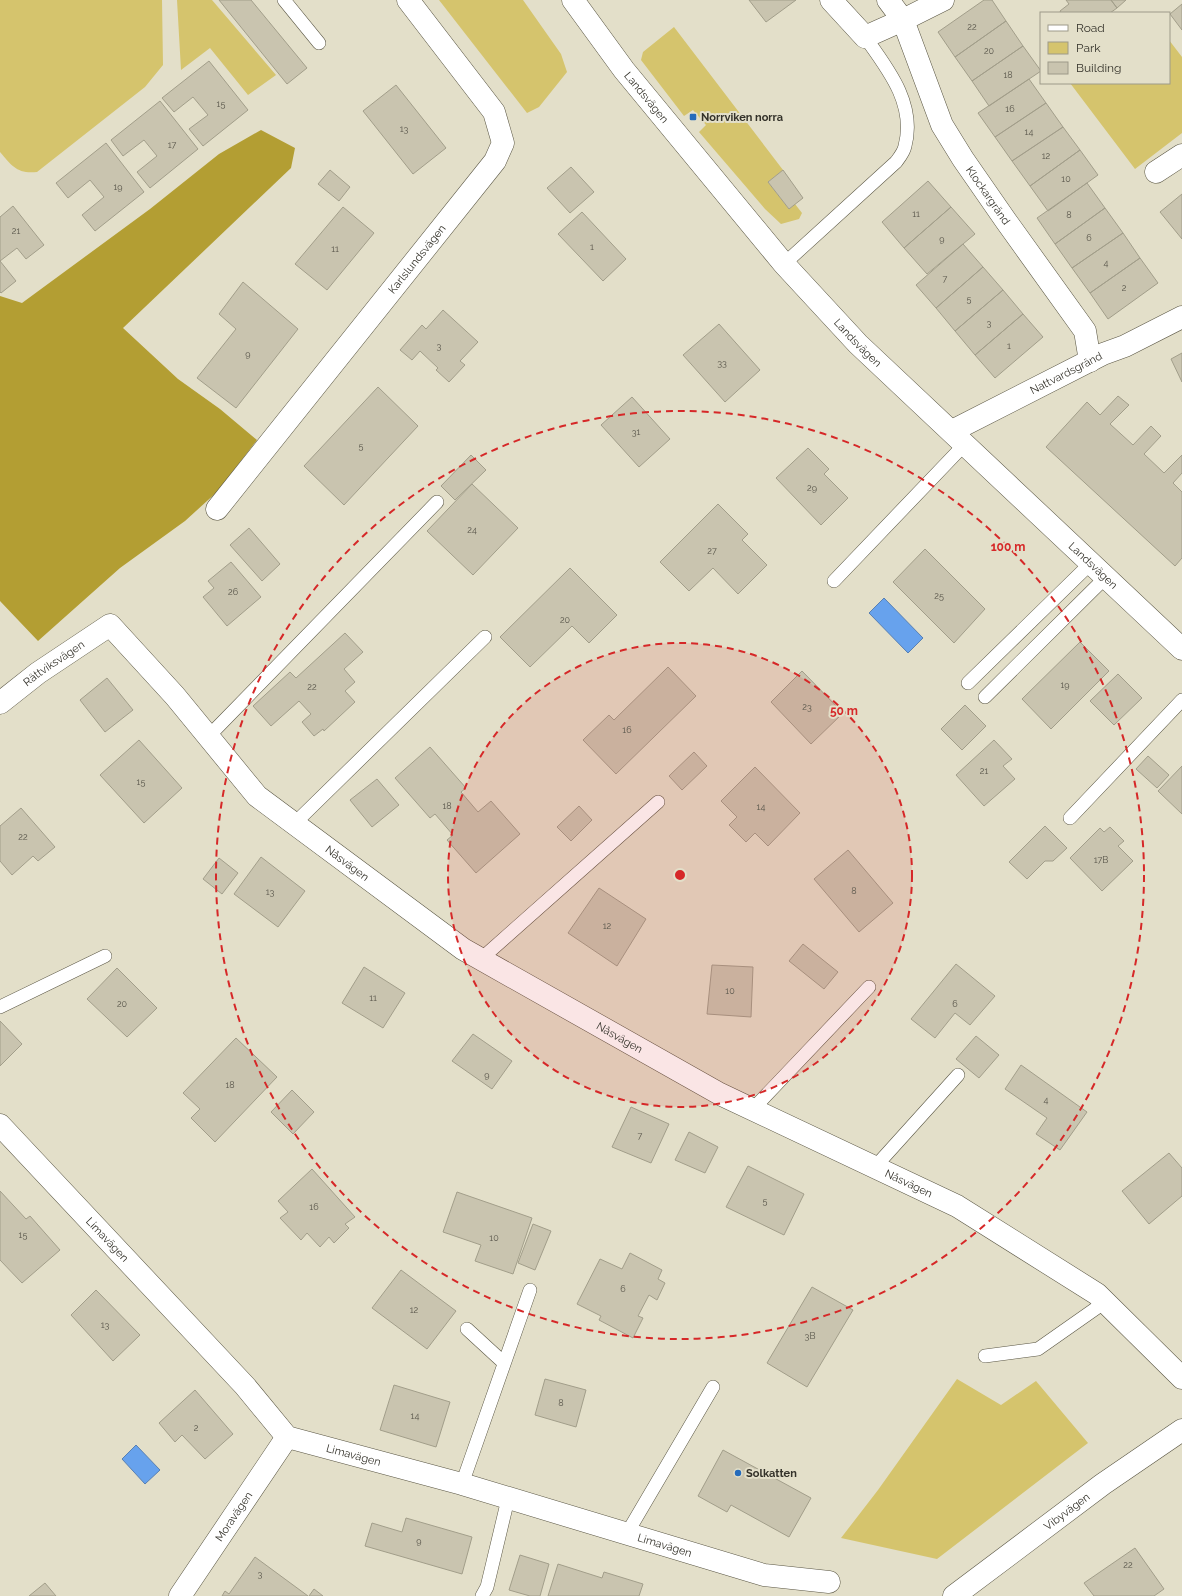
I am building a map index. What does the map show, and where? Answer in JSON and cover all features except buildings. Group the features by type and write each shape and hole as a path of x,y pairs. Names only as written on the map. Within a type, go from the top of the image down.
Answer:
{"street":[{"name":"Karlslundsvägen","path":"218,509 495,161 503,143 494,112 408,0"},
{"name":"Landsvägen","path":"572,0 624,70 784,264 858,344 959,437 1182,649"},
{"path":"831,0 865,37 943,0"},
{"name":"Klockargränd","path":"888,0 903,20 942,125 993,203 1085,331 1090,361"},
{"path":"1156,172 1182,155"},
{"name":"Nattvardsgränd","path":"959,437 1090,361 1125,346 1182,317"},
{"name":"Nåsvägen","path":"110,625 175,696 257,796 463,949 720,1094 957,1206 1097,1294 1182,1378"},
{"name":"Rättviksvägen","path":"0,703 38,673 110,625"},
{"name":"Limavägen","path":"0,1125 245,1386 287,1438 462,1484 626,1535 764,1575 829,1582"},
{"name":"Vibyvägen","path":"954,1596 1103,1484 1182,1430"},
{"name":"Moravägen","path":"180,1596 287,1438"}],"lane":[{"path":"284,0 319,43"},
{"path":"784,264 896,162 905,148 908,116 904,100 883,62 865,37"},
{"path":"834,581 959,437"},
{"path":"208,737 437,502"},
{"path":"968,683 1098,570"},
{"path":"985,697 1098,570"},
{"path":"294,824 485,638"},
{"path":"1070,818 1182,700"},
{"path":"480,959 658,802"},
{"path":"0,1007 105,956"},
{"path":"753,1109 869,987"},
{"path":"875,1167 958,1075"},
{"path":"462,1484 530,1290"},
{"path":"985,1356 1038,1349 1105,1302"},
{"path":"467,1329 504,1363"},
{"path":"626,1535 713,1387"},
{"path":"482,1596 487,1587 508,1499"}],"green space":[{"path":"0,0 162,0 163,65 145,87 37,172 24,172 16,168 0,152"},
{"path":"177,0 212,0 276,75 248,95 210,48 181,70"},
{"path":"439,0 523,0 561,54 567,72 539,107 527,113"},
{"path":"674,27 783,170 768,182 789,209 795,204 802,213 799,219 781,224 765,209 699,132 706,125 693,110 684,116 641,60 643,52"},
{"path":"1170,41 1182,57 1182,133 1135,169 1071,84 1170,84"},
{"path":"957,1379 1001,1405 1036,1381 1088,1443 937,1559 841,1538 878,1490"}],"shaded area":[{"path":"261,130 295,148 291,168 123,328 178,379 220,409 257,440 218,491 185,521 120,568 38,641 0,601 0,296 22,303 150,209 219,154"}],"water":[{"path":"884,598 923,638 908,653 869,613"},
{"path":"136,1445 160,1470 145,1484 122,1459"}],"place":[{"name":"Norrviken norra","path":"693,117"},
{"name":"Solkatten","path":"738,1473"}]}
